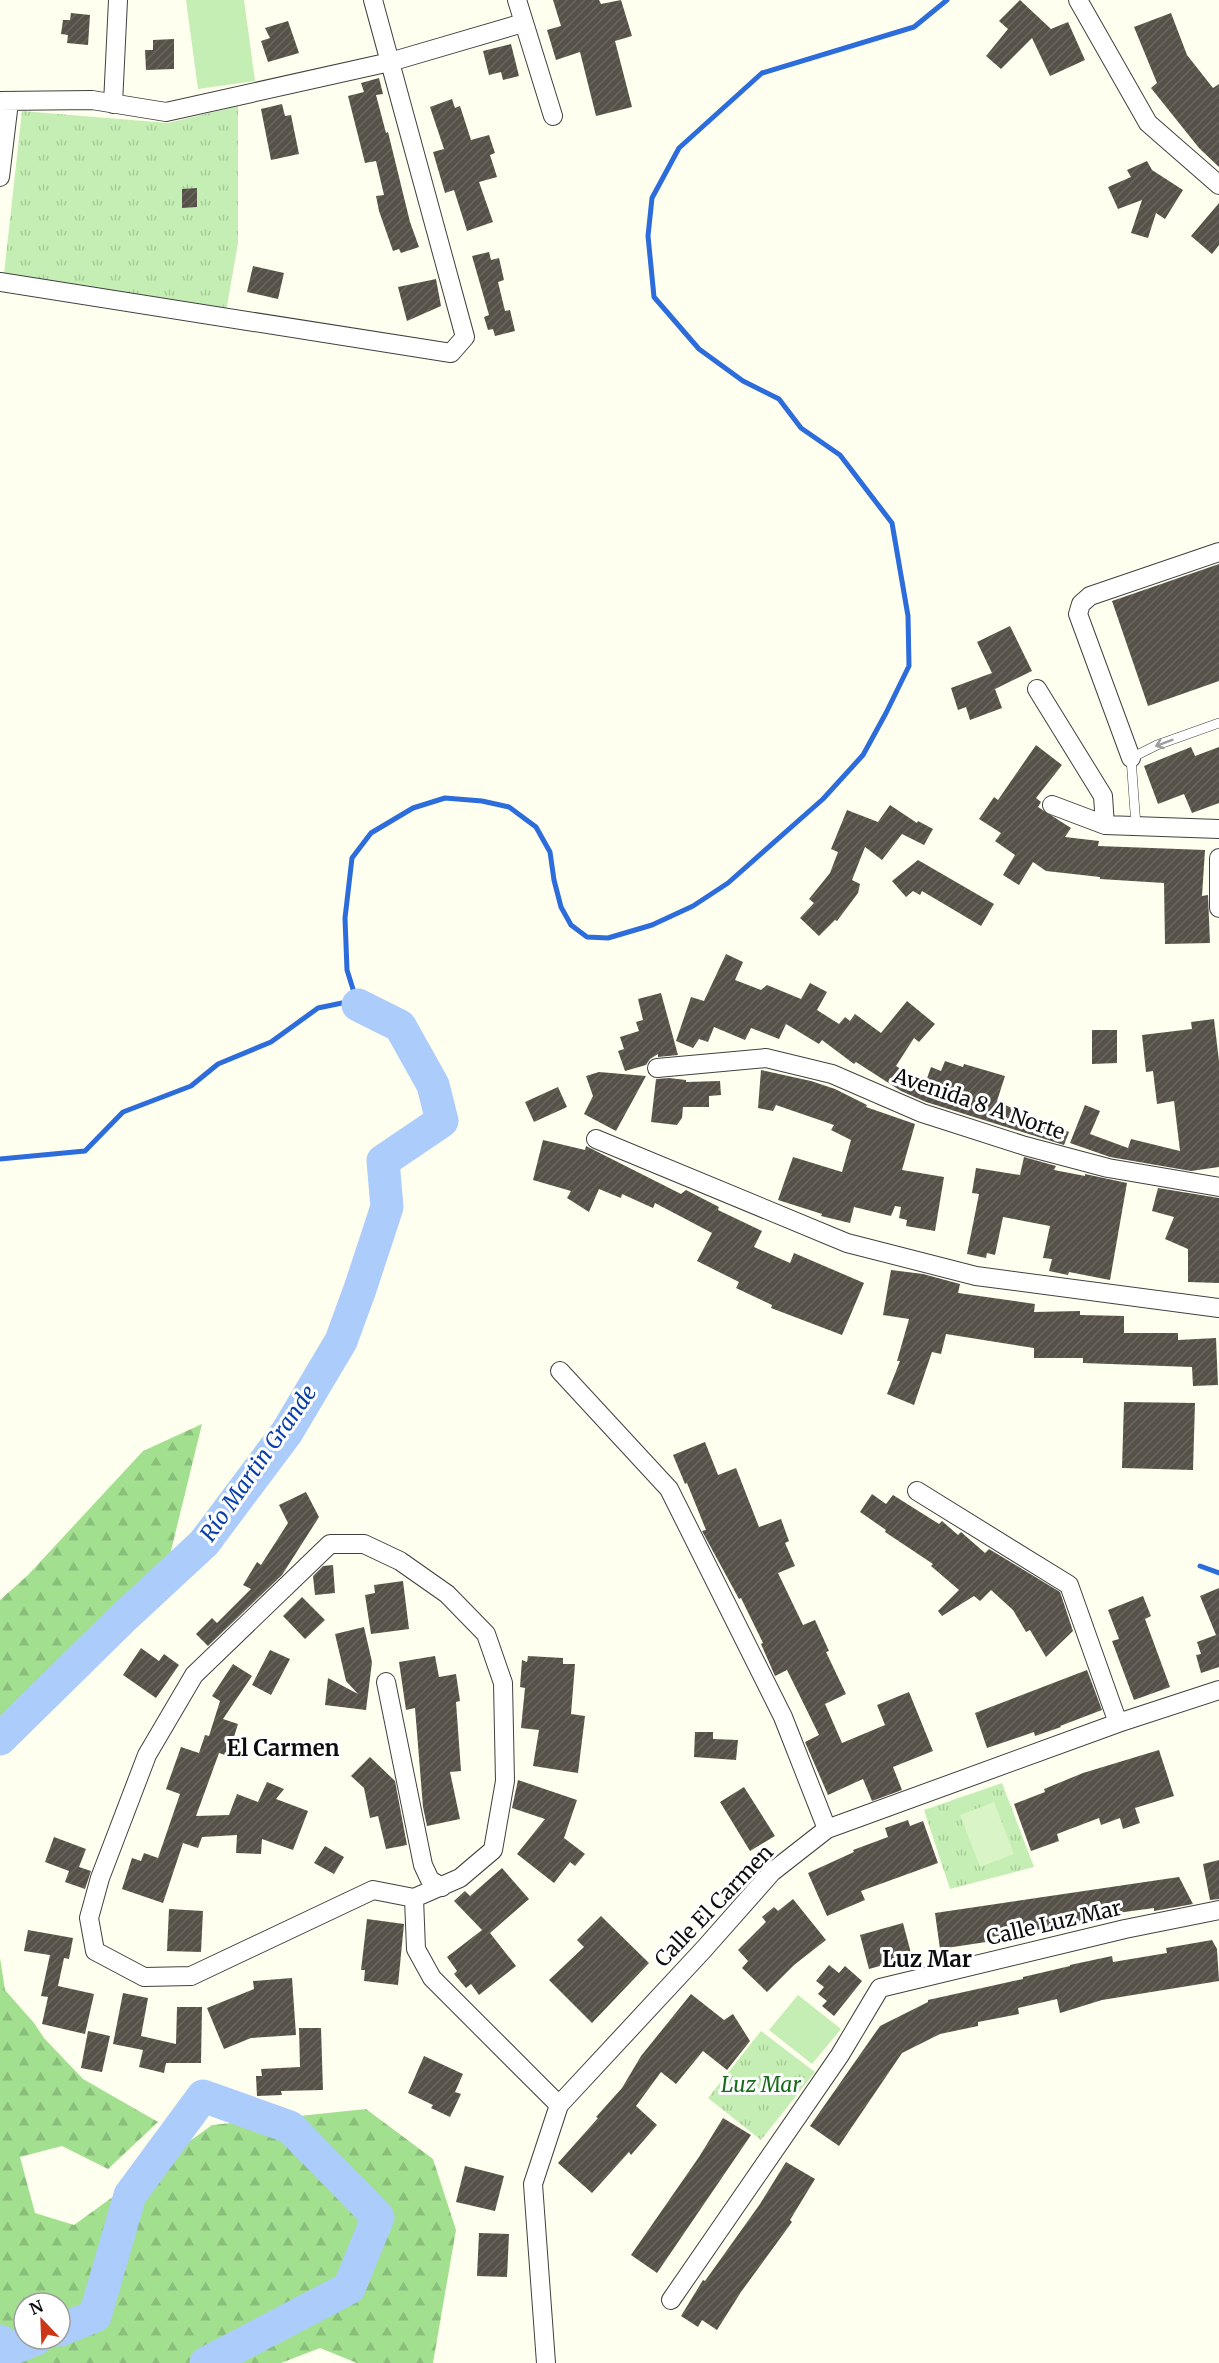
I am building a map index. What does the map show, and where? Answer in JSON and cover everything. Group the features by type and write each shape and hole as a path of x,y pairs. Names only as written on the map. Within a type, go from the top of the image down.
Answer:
{"street":[{"path":"113,104 118,0"},
{"path":"0,282 451,353 465,337 373,0"},
{"path":"517,0 553,116"},
{"path":"1078,0 1148,123 1219,185"},
{"path":"0,177 4,101 92,100 166,112 390,62 523,23"},
{"path":"1131,758 1078,614 1081,604 1090,596 1219,552"},
{"path":"1037,689 1103,796 1105,825"},
{"path":"1052,805 1105,825 1219,829"},
{"path":"1219,858 1219,908"},
{"name":"Avenida 8 A Norte","path":"657,1068 766,1058 832,1074 922,1113 1024,1146 1108,1168 1219,1187"},
{"path":"596,1139 847,1243 976,1276 1219,1308"},
{"path":"560,1371 669,1489 783,1718 827,1829"},
{"path":"917,1491 1069,1585 1118,1723"},
{"path":"330,1544 364,1544 400,1561 447,1594 486,1634 503,1683 504,1781 493,1850 460,1878 414,1898 373,1890 191,1976 144,1977 95,1951 89,1918 100,1878 147,1755 194,1675 330,1544"},
{"path":"386,1682 423,1865 430,1880 442,1887"},
{"name":"Calle El Carmen","path":"546,2363 533,2184 559,2105 772,1872 827,1829 1118,1723 1219,1690"},
{"path":"414,1898 416,1949 432,1978 559,2105"},
{"name":"Calle Luz Mar","path":"671,2300 840,2055 880,1988 1125,1929 1219,1910"}],"lane":[{"path":"1136,826 1131,758 1157,745 1219,723"}],"green space":[{"path":"186,0 244,0 255,81 198,89"},
{"path":"238,106 238,243 226,312 4,274 22,111 168,123"},
{"path":"202,1424 168,1563 0,1737 0,1600 28,1575 143,1451"},
{"path":"1002,1783 1034,1867 950,1889 924,1810"},
{"path":"994,1802 1014,1854 980,1867 960,1815"},
{"path":"0,1958 5,1990 44,2038 83,2079 158,2122 108,2169 62,2146 20,2157 35,2213 74,2225 212,2125 366,2109 433,2159 456,2230 433,2363 357,2363 320,2348 281,2363 0,2363"},
{"path":"798,1995 841,2029 812,2064 769,2030"},
{"name":"Luz Mar","path":"761,2031 815,2072 761,2140 708,2098"}],"building":[{"path":"553,0 599,0 601,4 621,0 632,36 615,41 632,107 596,116 580,52 556,60 547,30 561,26"},
{"path":"1020,0 1051,29 1068,22 1085,60 1050,76 1032,38 1001,69 986,56 1008,29 999,21"},
{"path":"71,13 90,15 88,45 67,43 68,35 61,34 63,20 70,20"},
{"path":"1171,13 1187,55 1213,88 1219,84 1219,167 1199,148 1151,88 1157,83 1134,27"},
{"path":"288,21 299,53 268,62 261,41 270,38 265,28"},
{"path":"174,39 174,69 146,70 145,50 153,50 153,40"},
{"path":"511,44 519,76 503,80 501,72 489,75 483,51"},
{"path":"379,78 383,94 376,95 386,133 388,132 410,222 419,247 401,253 399,249 393,251 379,211 376,196 384,195 376,161 365,163 348,96 364,92 361,83"},
{"path":"452,99 455,108 460,106 471,140 489,135 495,153 490,155 497,177 479,182 493,222 467,231 454,190 445,193 433,152 444,149 430,107"},
{"path":"282,104 285,116 291,115 299,154 271,160 261,109"},
{"path":"1147,161 1152,170 1183,190 1165,219 1156,213 1148,238 1131,233 1142,200 1118,209 1108,187 1131,177 1127,170"},
{"path":"197,188 197,207 182,208 182,189"},
{"path":"1219,203 1219,245 1212,254 1191,236"},
{"path":"489,252 491,260 499,258 504,280 498,282 505,311 510,310 515,331 495,336 493,329 488,330 484,317 489,315 472,256"},
{"path":"253,266 284,273 278,299 247,292"},
{"path":"436,279 441,306 407,321 398,287"},
{"path":"1219,564 1219,681 1148,706 1112,601"},
{"path":"1010,626 1032,671 995,689 1002,708 970,720 966,707 958,710 951,688 992,673 977,642"},
{"path":"1036,745 1062,765 1036,798 1041,802 1038,807 1071,828 1065,837 1099,841 1098,846 1205,850 1202,896 1208,895 1210,943 1165,944 1164,883 1100,879 1100,877 1046,871 1033,862 1019,885 1003,875 1015,855 995,841 1001,833 979,819 994,797 998,800"},
{"path":"1191,747 1195,756 1219,747 1219,803 1192,813 1184,794 1158,804 1144,766"},
{"path":"890,805 917,823 918,821 933,829 924,845 902,834 882,860 865,847 852,880 860,884 858,893 837,921 835,920 819,936 800,918 814,903 809,899 830,873 838,852 831,849 847,810 878,822"},
{"path":"918,860 994,904 981,926 922,891 920,895 913,891 906,897 892,881"},
{"path":"726,954 743,962 735,980 761,990 767,985 801,999 810,983 827,992 817,1010 839,1024 845,1017 850,1021 855,1014 881,1033 907,1001 935,1024 919,1042 914,1038 896,1066 925,1084 931,1067 941,1071 945,1061 1005,1076 997,1101 1054,1128 1055,1126 1069,1132 1064,1145 926,1102 901,1091 856,1062 854,1064 822,1040 819,1044 786,1024 779,1039 751,1028 745,1040 714,1027 708,1042 699,1039 693,1048 676,1041 691,997 704,1001"},
{"path":"661,993 678,1055 658,1057 658,1054 646,1065 625,1071 618,1051 624,1049 620,1037 639,1031 636,1022 643,1020 638,999"},
{"path":"1214,1019 1219,1061 1219,1167 1191,1171 1110,1157 1070,1143 1085,1105 1100,1111 1090,1134 1128,1148 1131,1139 1180,1151 1174,1101 1157,1104 1153,1071 1146,1072 1142,1035 1192,1029 1191,1022"},
{"path":"1092,1030 1117,1030 1117,1063 1092,1064"},
{"path":"761,1070 835,1089 867,1105 866,1107 915,1124 902,1170 944,1177 935,1231 906,1226 907,1220 899,1218 901,1207 895,1206 891,1216 854,1207 850,1223 821,1216 822,1214 778,1200 793,1157 842,1172 851,1140 831,1130 834,1125 776,1105 773,1111 758,1108"},
{"path":"599,1072 646,1076 616,1131 584,1114 593,1096 586,1076"},
{"path":"656,1079 686,1080 686,1082 720,1081 721,1095 709,1096 709,1107 683,1107 682,1118 677,1125 651,1122"},
{"path":"558,1087 567,1107 534,1122 525,1102"},
{"path":"543,1140 585,1150 586,1146 681,1194 686,1190 719,1207 718,1210 762,1231 754,1247 790,1263 794,1253 864,1283 842,1335 771,1308 772,1305 736,1288 739,1282 697,1261 712,1233 655,1203 653,1208 622,1194 621,1198 599,1189 589,1212 567,1198 571,1191 533,1180"},
{"path":"1024,1157 1056,1166 1054,1170 1127,1183 1110,1280 1069,1272 1068,1275 1049,1271 1052,1259 1043,1258 1050,1226 1003,1217 995,1255 987,1253 986,1258 967,1254 979,1194 972,1193 976,1168 1020,1175"},
{"path":"1158,1188 1219,1198 1219,1283 1188,1282 1188,1249 1165,1239 1174,1217 1152,1211"},
{"path":"891,1270 923,1274 960,1284 958,1293 1035,1304 1034,1312 1080,1311 1080,1315 1124,1316 1124,1333 1178,1333 1178,1340 1216,1338 1218,1385 1193,1386 1192,1367 1083,1363 1083,1358 1034,1358 1034,1348 946,1334 941,1354 932,1352 914,1405 887,1394 900,1361 897,1361 909,1319 883,1315"},
{"path":"1124,1402 1195,1403 1193,1470 1122,1468"},
{"path":"705,1442 718,1475 736,1468 759,1527 781,1519 789,1541 785,1543 795,1566 778,1573 803,1625 815,1620 829,1651 826,1652 846,1694 825,1704 842,1743 885,1725 877,1705 909,1692 933,1751 893,1767 902,1790 872,1801 863,1779 828,1795 805,1742 819,1735 787,1670 775,1676 761,1644 763,1643 741,1598 739,1599 702,1531 706,1530 673,1455"},
{"path":"306,1492 319,1517 282,1575 208,1646 196,1634 212,1618 217,1623 251,1589 243,1585 257,1562 261,1565 288,1523 279,1505"},
{"path":"872,1494 886,1504 893,1495 939,1524 942,1521 958,1535 961,1532 985,1553 989,1549 1060,1592 1073,1631 1046,1657 1030,1630 1026,1632 1013,1610 991,1590 980,1601 974,1596 942,1616 938,1611 959,1590 931,1566 933,1564 860,1512"},
{"path":"333,1565 335,1593 315,1595 313,1576 323,1566"},
{"path":"403,1581 409,1629 371,1634 365,1595 375,1593 374,1585"},
{"path":"1219,1588 1219,1667 1201,1673 1196,1655 1201,1654 1197,1642 1216,1635 1200,1596"},
{"path":"1143,1596 1151,1616 1145,1619 1170,1687 1134,1700 1112,1641 1119,1639 1108,1610"},
{"path":"302,1597 325,1620 305,1639 283,1616"},
{"path":"364,1627 372,1662 366,1710 325,1705 328,1678 358,1694 346,1681 335,1634"},
{"path":"141,1648 159,1661 164,1654 179,1665 156,1698 123,1675"},
{"path":"270,1650 290,1659 271,1695 252,1685"},
{"path":"435,1656 439,1677 456,1674 460,1701 456,1702 461,1771 450,1772 460,1819 427,1826 423,1807 415,1708 406,1710 399,1662"},
{"path":"528,1656 563,1658 563,1664 575,1664 571,1714 585,1716 578,1773 533,1766 539,1730 521,1728 525,1688 520,1687 522,1660 527,1662"},
{"path":"233,1664 252,1676 223,1719 238,1724 228,1756 219,1753 196,1816 229,1815 237,1794 258,1802 267,1782 284,1789 276,1799 308,1811 293,1850 262,1839 261,1854 236,1853 237,1835 202,1837 198,1848 183,1843 163,1903 122,1889 132,1858 141,1861 144,1853 158,1858 180,1794 166,1789 181,1747 199,1753 205,1735 209,1736 220,1701 212,1696"},
{"path":"1087,1670 1102,1710 1035,1736 1034,1732 987,1748 975,1713"},
{"path":"695,1732 713,1732 713,1739 738,1740 736,1760 694,1757"},
{"path":"1159,1750 1174,1796 1135,1808 1140,1823 1123,1829 1120,1818 1101,1825 1099,1818 1057,1834 1059,1841 1031,1851 1014,1804 1083,1773"},
{"path":"370,1757 395,1781 407,1845 386,1849 378,1816 370,1818 364,1788 351,1776"},
{"path":"518,1780 577,1800 564,1838 585,1854 575,1866 570,1862 554,1883 517,1854 545,1819 512,1808"},
{"path":"744,1787 775,1836 750,1851 720,1802"},
{"path":"908,1820 910,1826 923,1821 938,1863 861,1891 865,1900 827,1916 808,1873 854,1852 853,1850 888,1837 885,1828"},
{"path":"54,1837 86,1849 79,1867 91,1871 85,1889 65,1882 69,1871 45,1862"},
{"path":"325,1846 344,1857 334,1874 314,1863"},
{"path":"1219,1860 1219,1899 1210,1900 1203,1864"},
{"path":"502,1868 529,1899 490,1933 516,1966 479,1995 471,1984 466,1988 454,1974 457,1971 447,1957 482,1930 454,1901 465,1891 470,1896"},
{"path":"1179,1877 1193,1904 1154,1911 1154,1908 1117,1913 1118,1917 985,1938 986,1942 940,1949 935,1913"},
{"path":"793,1899 826,1940 794,1965 767,1992 742,1968 748,1961 738,1950 766,1922 762,1917 774,1907 778,1911"},
{"path":"169,1909 203,1911 201,1952 167,1951"},
{"path":"601,1916 649,1963 592,2023 549,1980 584,1947 577,1940"},
{"path":"367,1919 404,1924 398,1985 364,1981 365,1970 361,1970"},
{"path":"903,1923 912,1957 869,1969 860,1935"},
{"path":"28,1930 73,1938 69,1959 64,1958 58,1986 94,1994 85,2034 42,2024 48,1997 41,1996 50,1955 24,1951"},
{"path":"1212,1940 1217,1949 1219,1981 1102,2000 1060,2013 1057,1999 1018,2008 1019,2014 978,2022 978,2026 940,2034 902,2053 839,2146 810,2126 880,2026 928,2000 1112,1956 1113,1962 1167,1953 1166,1948"},
{"path":"829,1965 839,1973 845,1966 862,1981 834,2016 822,2006 827,2001 818,1994 824,1987 816,1981"},
{"path":"292,1978 296,2035 251,2038 224,2049 207,2008 254,1989 253,1981"},
{"path":"123,1993 148,1998 141,2036 176,2044 177,2007 202,2007 201,2063 166,2063 164,2073 139,2067 143,2050 113,2044"},
{"path":"691,1994 724,2020 733,2014 750,2041 727,2070 703,2051 676,2084 661,2072 636,2106 657,2125 631,2155 629,2152 592,2193 558,2163 622,2088 641,2056"},
{"path":"299,2028 321,2028 323,2090 281,2091 282,2095 257,2096 256,2076 262,2076 261,2069 300,2067"},
{"path":"88,2031 110,2036 102,2072 81,2068"},
{"path":"424,2056 463,2074 455,2092 461,2094 450,2117 431,2108 433,2105 408,2093"},
{"path":"723,2118 751,2135 657,2273 631,2255 699,2157"},
{"path":"786,2162 815,2179 790,2220 792,2222 741,2292 717,2330 702,2320 698,2327 681,2316 703,2280 705,2281 760,2204"},
{"path":"465,2166 504,2176 495,2211 456,2202"},
{"path":"479,2233 509,2234 507,2277 477,2276"}],"waterway":[{"path":"0,1159 85,1151 123,1112 191,1086 218,1064 271,1042 318,1008 342,1003 358,1005 347,970 345,918 352,858 371,833 413,808 445,798 482,801 509,807 536,827 550,852 561,907 571,925 587,937 608,938 652,925 693,906 728,883 823,799 863,755 909,666 908,616 892,523 840,455 801,428 779,399 743,381 699,349 654,297 648,236 652,198 679,148 762,73 914,27 947,0"},
{"name":"Río Martin Grande","path":"0,1739 122,1619 204,1543 287,1432 341,1341 387,1207 383,1161 442,1121 433,1085 400,1026 358,1005"},
{"path":"1200,1566 1219,1573"},
{"name":"Río Martin Grande","path":"72,2325 95,2316 130,2195 203,2096 290,2127 378,2217 349,2288 206,2363"},
{"name":"Río Martin Grande","path":"0,2341 3,2352 12,2348"}],"district":[{"name":"El Carmen","path":"283,1748"},
{"name":"Luz Mar","path":"927,1959"}]}
